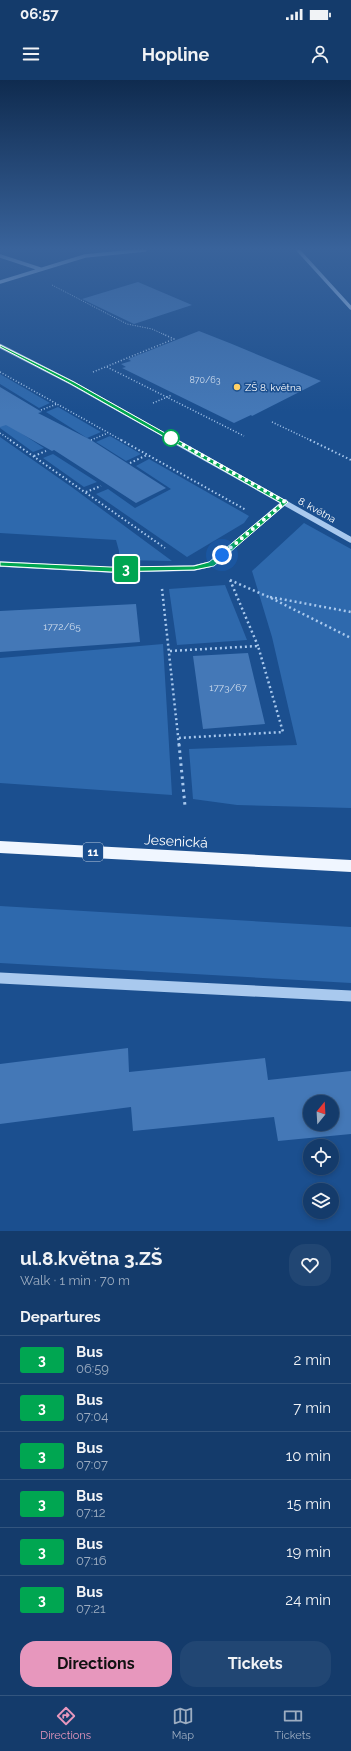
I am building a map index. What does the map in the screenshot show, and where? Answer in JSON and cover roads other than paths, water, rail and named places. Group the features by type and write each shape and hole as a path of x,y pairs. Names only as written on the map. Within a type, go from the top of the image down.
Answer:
{"main road":[{"name":"Jesenická","path":"0,847 351,866"}],"street":[{"name":"8. května","path":"0,346 72,383 351,540"},
{"path":"0,564 111,570 194,568 211,564 285,502"},
{"path":"0,978 351,996"}],"place":[{"name":"ZŠ 8. května","path":"237,387"}]}
